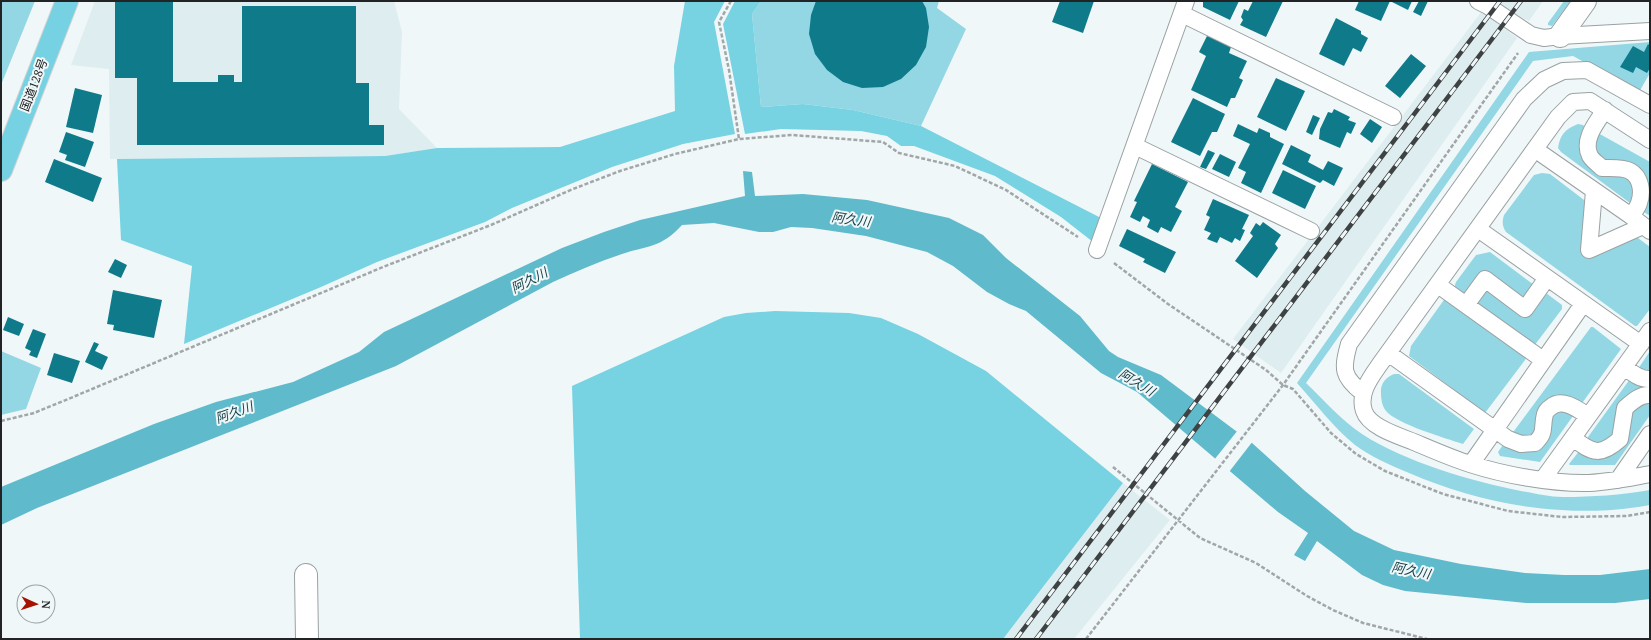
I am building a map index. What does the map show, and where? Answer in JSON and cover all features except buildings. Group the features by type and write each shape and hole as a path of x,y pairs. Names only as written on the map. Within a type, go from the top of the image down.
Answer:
{"highway":[{"name":"国道128号","path":"1,170 67,1"}],"street":[{"path":"1560,36 1585,1"},
{"path":"306,575 307,639"}],"lane":[{"path":"1478,1 1531,35 1544,38 1650,31"},
{"path":"1097,250 1184,7 1393,117"},
{"path":"1363,393 1351,384 1344,371 1345,357 1349,344 1524,99 1544,80 1563,71 1587,70 1650,105"},
{"path":"1650,140 1590,101 1574,102 1558,117 1536,150 1369,379 1363,393 1364,411 1375,425 1397,436 1471,464 1509,474 1584,483 1618,480 1650,474"},
{"path":"1605,110 1592,130 1587,147 1591,157 1602,168 1618,168 1630,171 1639,180 1642,192 1639,204 1641,224"},
{"path":"1135,146 1311,231"},
{"path":"1536,150 1641,224"},
{"path":"1594,191 1589,250 1641,224"},
{"path":"1478,229 1640,344"},
{"path":"1466,305 1485,279 1525,308 1547,278"},
{"path":"1438,285 1543,360"},
{"path":"1471,464 1583,304"},
{"path":"1543,479 1650,331"},
{"path":"1388,353 1508,439 1521,444 1534,443 1543,435 1545,412 1553,405 1566,403 1588,416"},
{"path":"1624,367 1634,374 1650,379"},
{"path":"1573,438 1583,446 1596,451 1609,449 1620,439 1625,408 1637,398 1648,394 1650,395"},
{"path":"1618,480 1650,434"}],"path":[{"path":"731,1 719,22 729,70 739,139"},
{"path":"1086,639 1283,385 1531,35"},
{"path":"1,421 34,413 383,267 491,225 620,171 675,154 739,139 792,135 883,142 899,153 955,166 1006,190 1097,250 1168,304 1266,370 1283,385"},
{"path":"1113,467 1200,538 1256,563 1307,596 1333,610 1363,623 1428,639"}],"shaded area":[{"path":"1,1 35,1 1,85"},
{"path":"95,1 394,1 402,32 399,109 437,148 385,156 110,159 109,69 71,65"},
{"path":"685,1 725,1 714,22 735,134 683,144 612,167 512,208 485,222 377,262 184,344 192,266 121,240 117,159 385,156 437,148 560,147 675,111 674,66"},
{"path":"735,1 761,1 752,14 761,107 803,104 853,110 921,126 1101,218 1093,242 1061,217 995,176 914,146 901,146 887,136 861,131 781,129 745,134 723,24"},
{"path":"761,1 939,1 937,8 966,29 921,126 853,110 803,104 761,107 752,14"},
{"path":"1492,1 1543,1 1529,21"},
{"path":"1564,1 1571,1 1552,26 1548,25 1548,23"},
{"path":"1482,11 1517,38 1281,373 1233,339"},
{"path":"1650,42 1650,73 1639,92 1573,56 1533,61 1306,383 1340,416 1362,434 1379,444 1418,462 1481,482 1552,496 1596,496 1650,490 1650,505 1589,511 1527,507 1497,501 1467,494 1409,473 1374,457 1355,445 1332,423 1297,383 1529,52"},
{"path":"1578,124 1585,127 1581,141 1634,182 1634,204 1630,203 1561,152 1558,148 1560,139 1566,130"},
{"path":"1598,133 1650,162 1650,216 1644,212 1647,202 1617,162 1598,159 1593,137"},
{"path":"1542,173 1550,174 1588,203 1585,257 1634,235 1650,247 1650,309 1637,326 1506,232 1503,224 1504,215 1534,175"},
{"path":"1490,252 1534,285 1523,300 1484,273 1465,296 1455,291 1456,282 1476,255"},
{"path":"1485,288 1526,315 1546,293 1562,305 1562,309 1534,346 1474,304"},
{"path":"1446,297 1528,356 1485,413 1409,356 1411,346"},
{"path":"775,311 849,313 881,318 918,334 986,371 1123,483 1003,639 580,639 572,386 724,317 746,313"},
{"path":"1591,327 1621,349 1580,406 1566,399 1533,440 1511,435"},
{"path":"1,351 41,368 26,409 1,415"},
{"path":"1650,351 1650,374 1638,369"},
{"path":"1394,374 1399,374 1474,429 1463,444 1410,426 1386,411 1382,400 1381,387 1388,377"},
{"path":"1630,379 1650,386 1650,390 1643,390 1613,439 1595,445 1587,442 1588,437"},
{"path":"1650,401 1650,415 1615,465 1569,464 1580,450 1599,456 1629,410"},
{"path":"1551,410 1573,411 1573,416 1540,462 1500,456 1498,452 1505,442 1526,448"},
{"path":"1123,483 1170,520 1074,639 1003,639"}],"water":[{"name":"阿久川","path":"743,171 752,172 755,196 803,194 867,200 949,218 983,235 1006,258 1080,316 1109,351 1118,357 1161,375 1252,443 1305,491 1354,531 1394,550 1461,564 1525,573 1600,575 1650,569 1650,599 1615,603 1526,603 1405,591 1383,585 1362,575 1317,541 1305,561 1294,555 1308,533 1278,512 1137,392 1101,373 1026,311 987,292 953,266 927,252 866,236 812,228 791,227 773,232 759,232 714,223 682,225 668,238 661,242 604,260 553,282 396,366 37,508 1,525 1,487 154,424 216,402 293,382 359,352 384,332 562,248 640,220 745,196"}],"pier":[{"path":"1238,430 1253,441 1229,472 1214,460"}],"railway":[{"path":"1016,639 1500,1"},
{"path":"1036,639 1521,1"}]}
